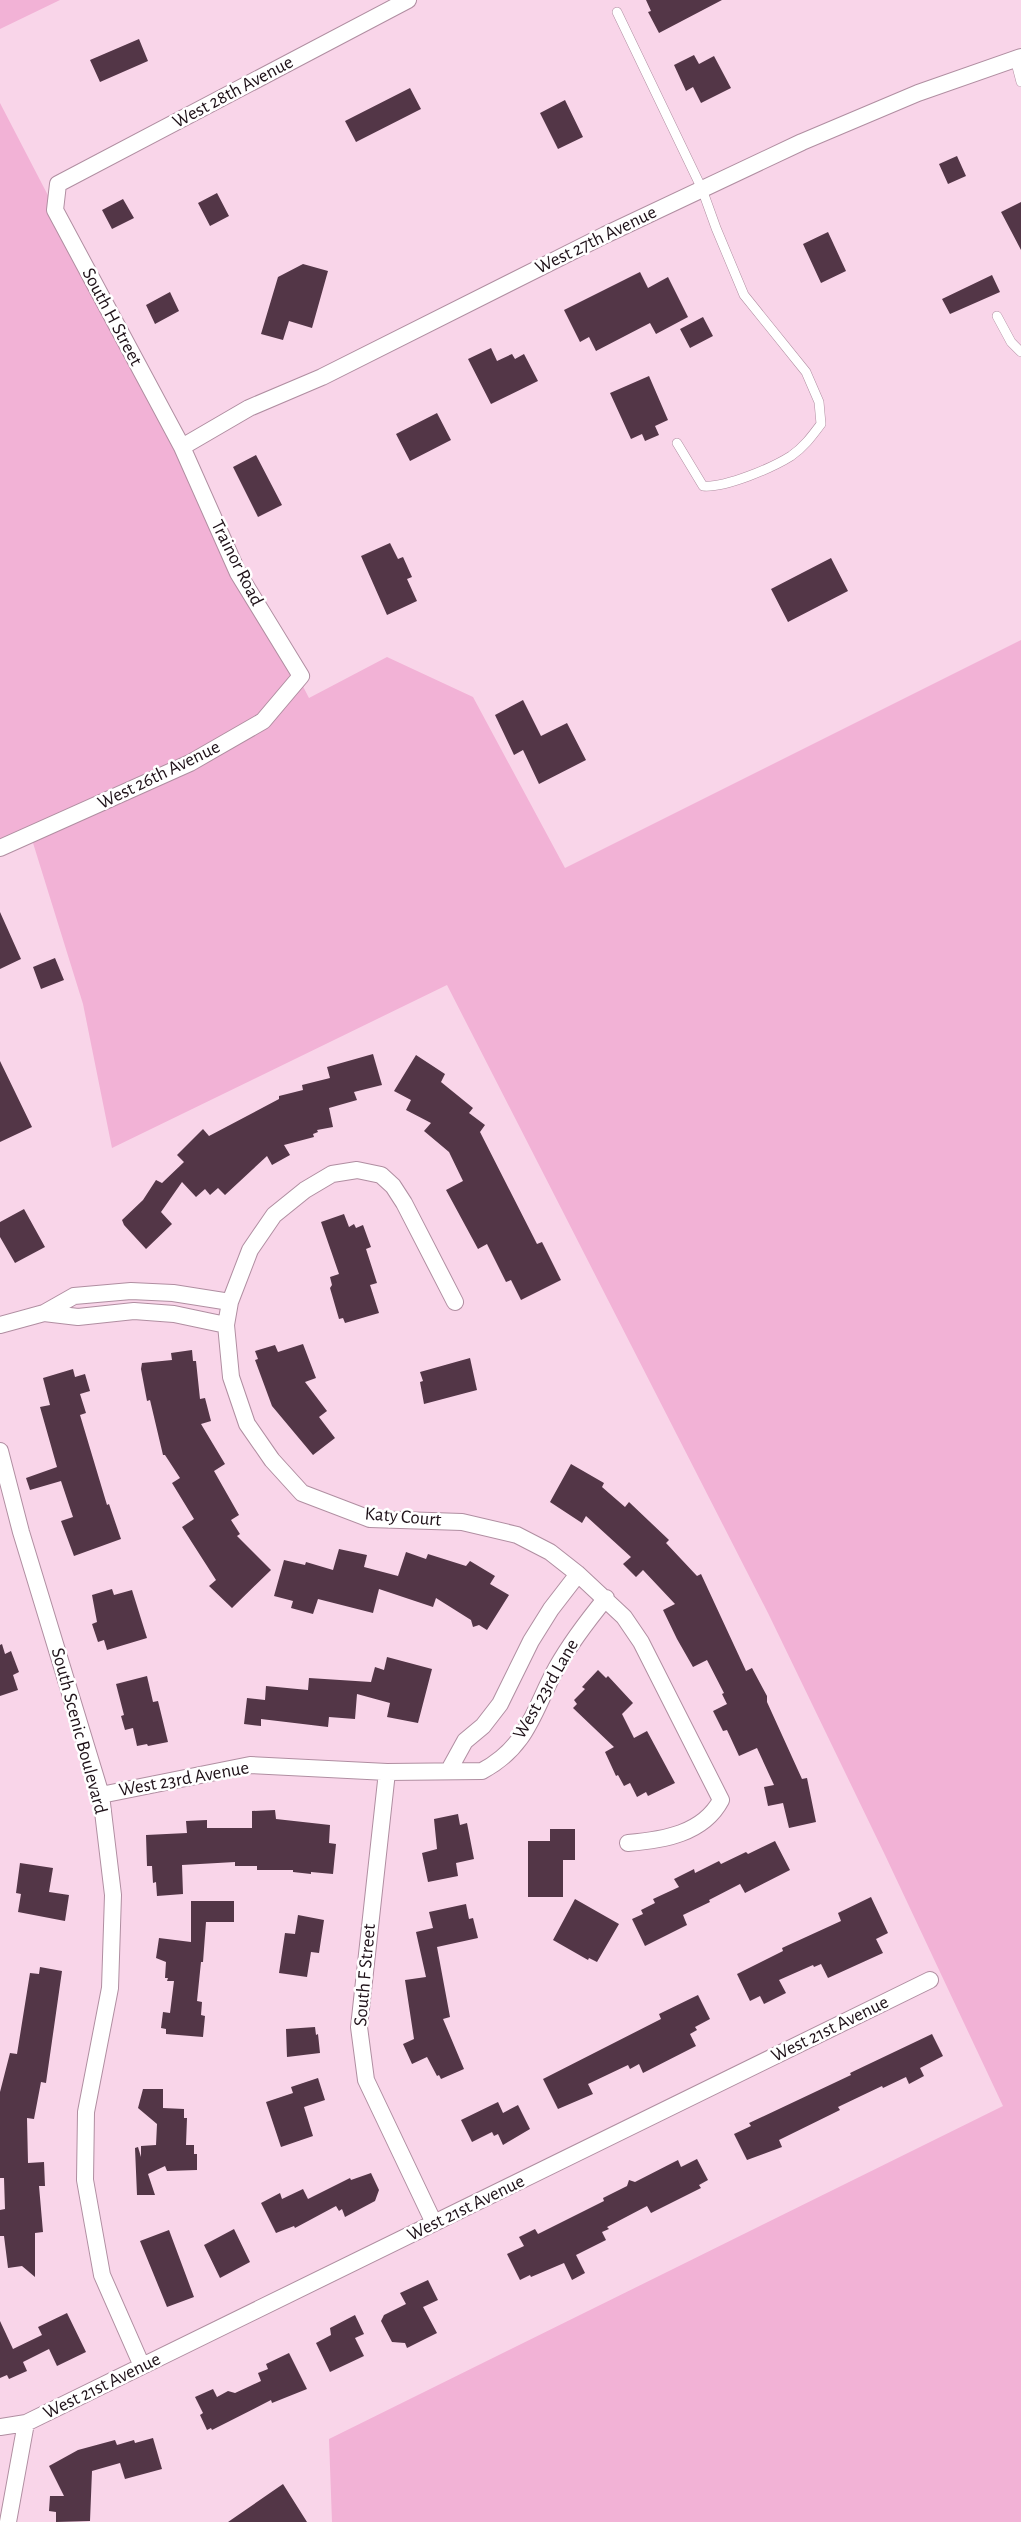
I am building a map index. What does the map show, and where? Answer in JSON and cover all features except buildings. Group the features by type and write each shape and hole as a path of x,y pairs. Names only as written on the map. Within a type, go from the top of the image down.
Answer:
{"street":[{"name":"West 28th Avenue","path":"58,184 408,0"},
{"name":"West 27th Avenue","path":"182,446 249,408 322,377 702,188 802,142 918,94 1018,58"},
{"name":"South H Street","path":"58,184 55,210 182,446"},
{"name":"Trainor Road","path":"182,446 238,573 301,676"},
{"name":"West 26th Avenue","path":"0,848 190,762 239,735 263,721 301,676"},
{"name":"Katy Court","path":"456,1302 404,1203 393,1186 381,1174 356,1170 332,1174 305,1190 274,1215 250,1250 230,1302 226,1325 231,1377 247,1424 272,1460 302,1493 370,1519 462,1522 517,1535 550,1552 606,1598 624,1617 641,1642 721,1800 715,1813 703,1823 679,1834 655,1841 628,1843"},
{"path":"0,1325 44,1312 74,1296 131,1291 173,1293 230,1302"},
{"path":"44,1312 78,1316 134,1311 174,1314 226,1325"},
{"name":"South Scenic Boulevard","path":"0,1451 21,1532 101,1795 113,1895 110,1988 86,2112 85,2180 102,2275 142,2366"},
{"name":"West 23rd Lane","path":"449,1770 465,1741 483,1726 500,1704 531,1641 551,1609 578,1574"},
{"name":"West 23rd Lane","path":"387,1772 482,1771 495,1764 510,1750 536,1713 555,1669 574,1637 606,1598"},
{"name":"West 23rd Avenue","path":"101,1795 250,1765 387,1772"},
{"name":"South F Street","path":"387,1772 359,2027 366,2080 434,2223"},
{"name":"West 21st Avenue","path":"0,2426 26,2424 930,1980"},
{"path":"8,2522 26,2424"}],"lane":[{"path":"617,12 702,188 716,228 744,295 806,372 819,402 821,424 810,440 791,456 760,471 714,487 703,486 677,443"},
{"path":"1018,58 1021,82"},
{"path":"997,316 1011,342 1021,352"}],"shaded area":[{"path":"0,0 60,0 0,29"},
{"path":"0,103 309,698 387,657 473,697 565,868 1021,640 1021,2522 332,2522 329,2439 1003,2106 768,1613 447,985 112,1148 83,1004 29,830 0,844"}]}
